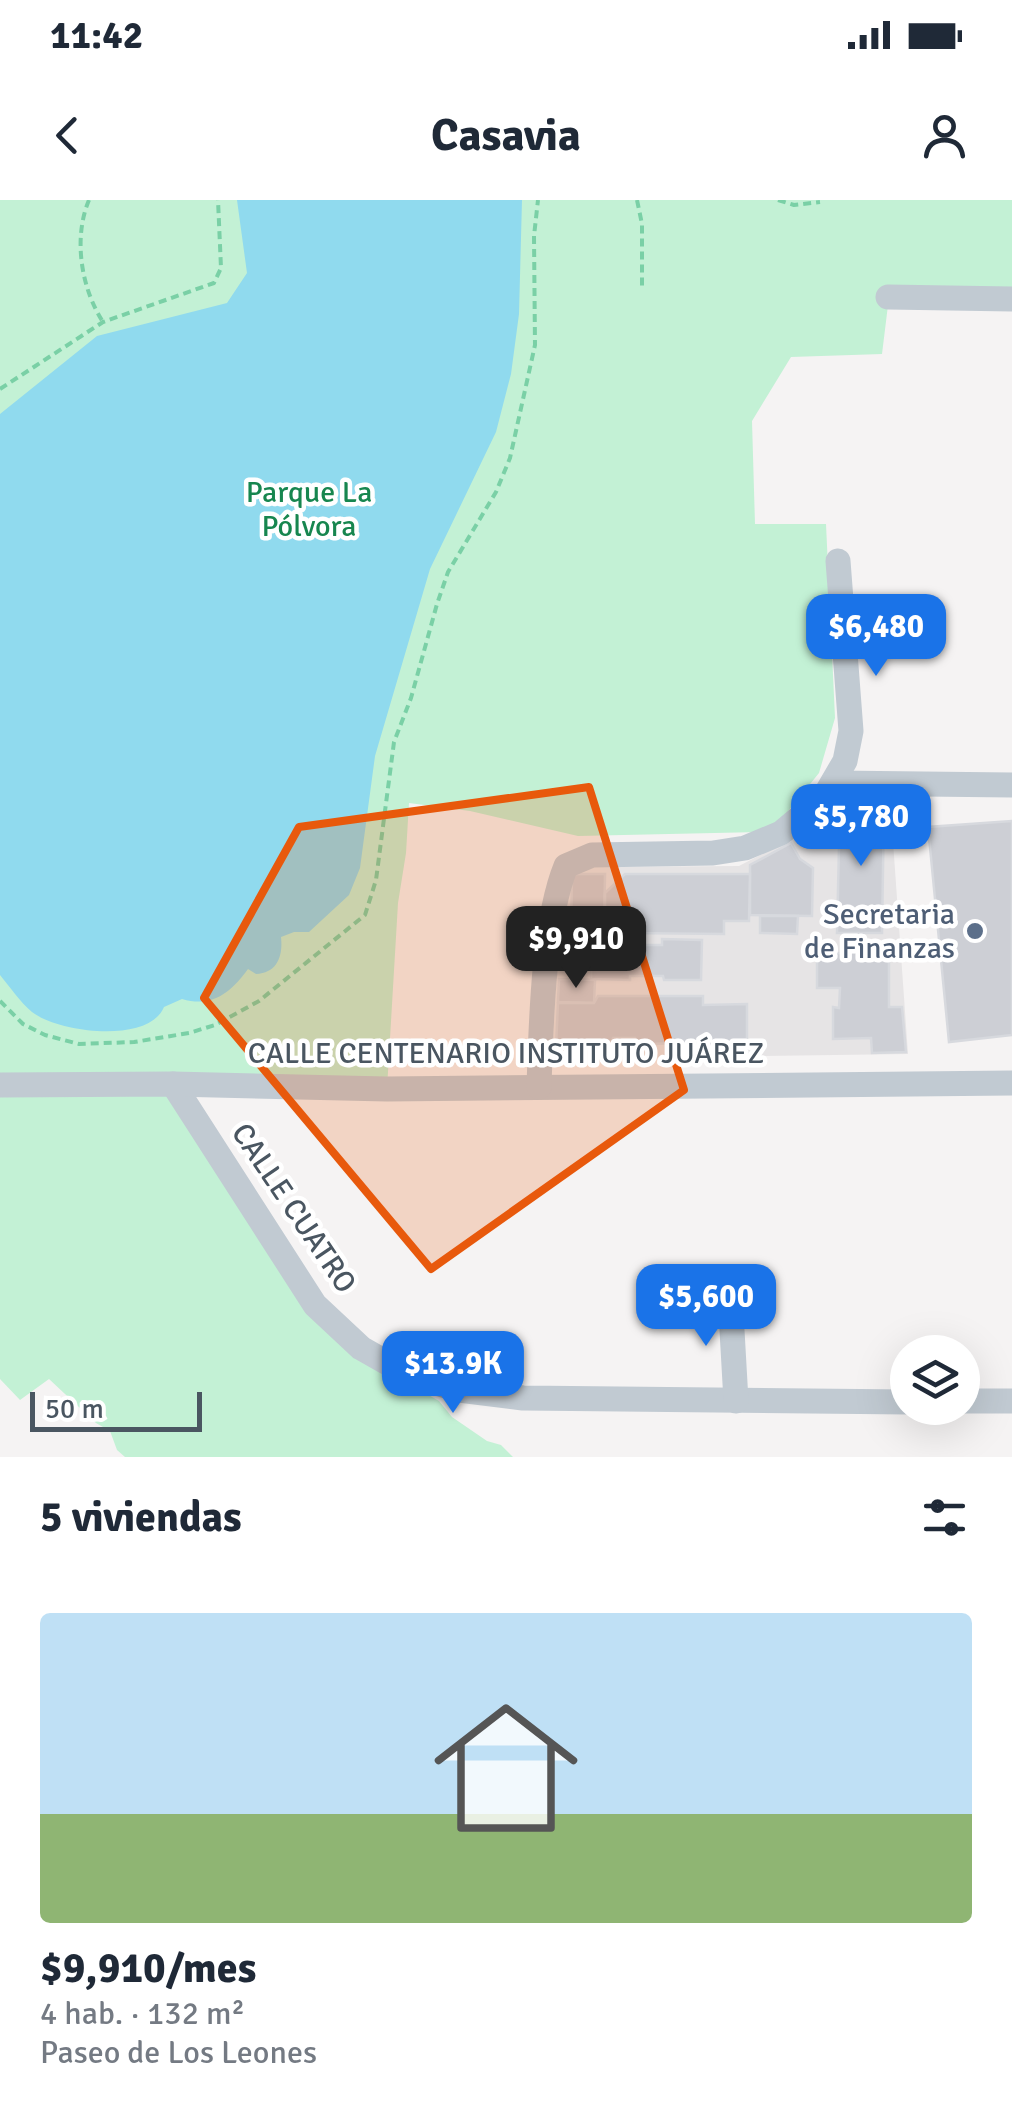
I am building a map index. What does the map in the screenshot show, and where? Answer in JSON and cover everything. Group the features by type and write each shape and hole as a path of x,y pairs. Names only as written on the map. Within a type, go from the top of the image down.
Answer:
{"street":[{"path":"888,298 1012,299"},
{"path":"538,1087 548,957 566,866 592,855 713,853 754,845 798,822 834,783 849,746 852,719 838,562"},
{"path":"834,783 1012,785"},
{"name":"CALLE CENTENARIO INSTITUTO JUÁREZ","path":"0,1085 387,1089 1012,1083"},
{"name":"CALLE CUATRO","path":"173,1084 315,1305 361,1348 383,1362 429,1382 491,1395 890,1402"},
{"path":"730,1295 736,1401"},
{"path":"980,1401 1012,1401"}],"path":[{"path":"89,200 83,220 82,259 91,298 103,322"},
{"path":"0,388 103,322 214,282 220,268 218,200"},
{"path":"0,1001 5,1010 24,1024 45,1035 79,1044 134,1042 189,1033 215,1025 259,1001 365,915 376,880 394,742 411,698 437,604 452,565 496,492 508,463 535,345 534,236 538,200"},
{"path":"637,200 642,224 642,289"},
{"path":"778,200 794,205 820,202"}],"highlighted area":[{"path":"589,787 684,1090 431,1269 204,998 299,827"}],"shaded area":[{"path":"839,798 890,799 908,1054 552,1059 557,969 571,875 588,867 739,866 797,836"}],"green space":[{"name":"Parque La Pólvora","path":"0,200 1012,200 1012,297 889,297 882,354 791,357 752,421 755,524 826,524 835,718 819,773 781,820 760,832 578,836 470,811 409,803 398,903 387,1089 0,1085"},
{"path":"174,1091 263,1240 406,1382 439,1401 452,1417 487,1441 501,1445 513,1457 125,1457 117,1450 110,1431 49,1379 20,1400 0,1379 0,1094"}],"water":[{"path":"237,200 522,200 519,314 511,374 496,432 430,569 375,756 360,868 349,895 309,932 281,937 280,956 274,967 256,974 248,969 220,996 203,1001 182,999 164,1007 155,1019 141,1026 123,1030 82,1029 32,1012 0,975 0,414 97,336 227,303 247,273"}],"building":[{"path":"840,804 884,805 882,933 837,933"},
{"name":"Secretaria de Finanzas","path":"1012,821 1012,1035 949,1042 928,827"},
{"path":"791,843 800,859 813,868 812,916 750,915 750,865"},
{"path":"572,874 605,874 604,926 578,926 578,931 571,932"},
{"path":"625,874 750,874 749,921 724,921 724,934 623,933 623,927 605,908 605,893"},
{"path":"760,916 798,916 797,934 760,933"},
{"path":"592,939 628,940 630,945 662,945 662,939 702,940 701,980 664,980 663,976 591,979"},
{"path":"841,943 867,944 867,954 889,954 889,1007 902,1007 906,1052 872,1053 871,1038 833,1039 833,1007 839,1008 840,988 817,988 817,953 841,953"},
{"path":"559,979 595,980 594,1003 558,1002"},
{"path":"598,996 703,996 703,1005 747,1004 747,1049 709,1050 695,1043 639,1044 635,1038 613,1038 610,1044 594,1047 556,1047 558,1003 594,1003"}],"place":[{"name":"Secretaria de Finanzas","path":"975,931"}]}
